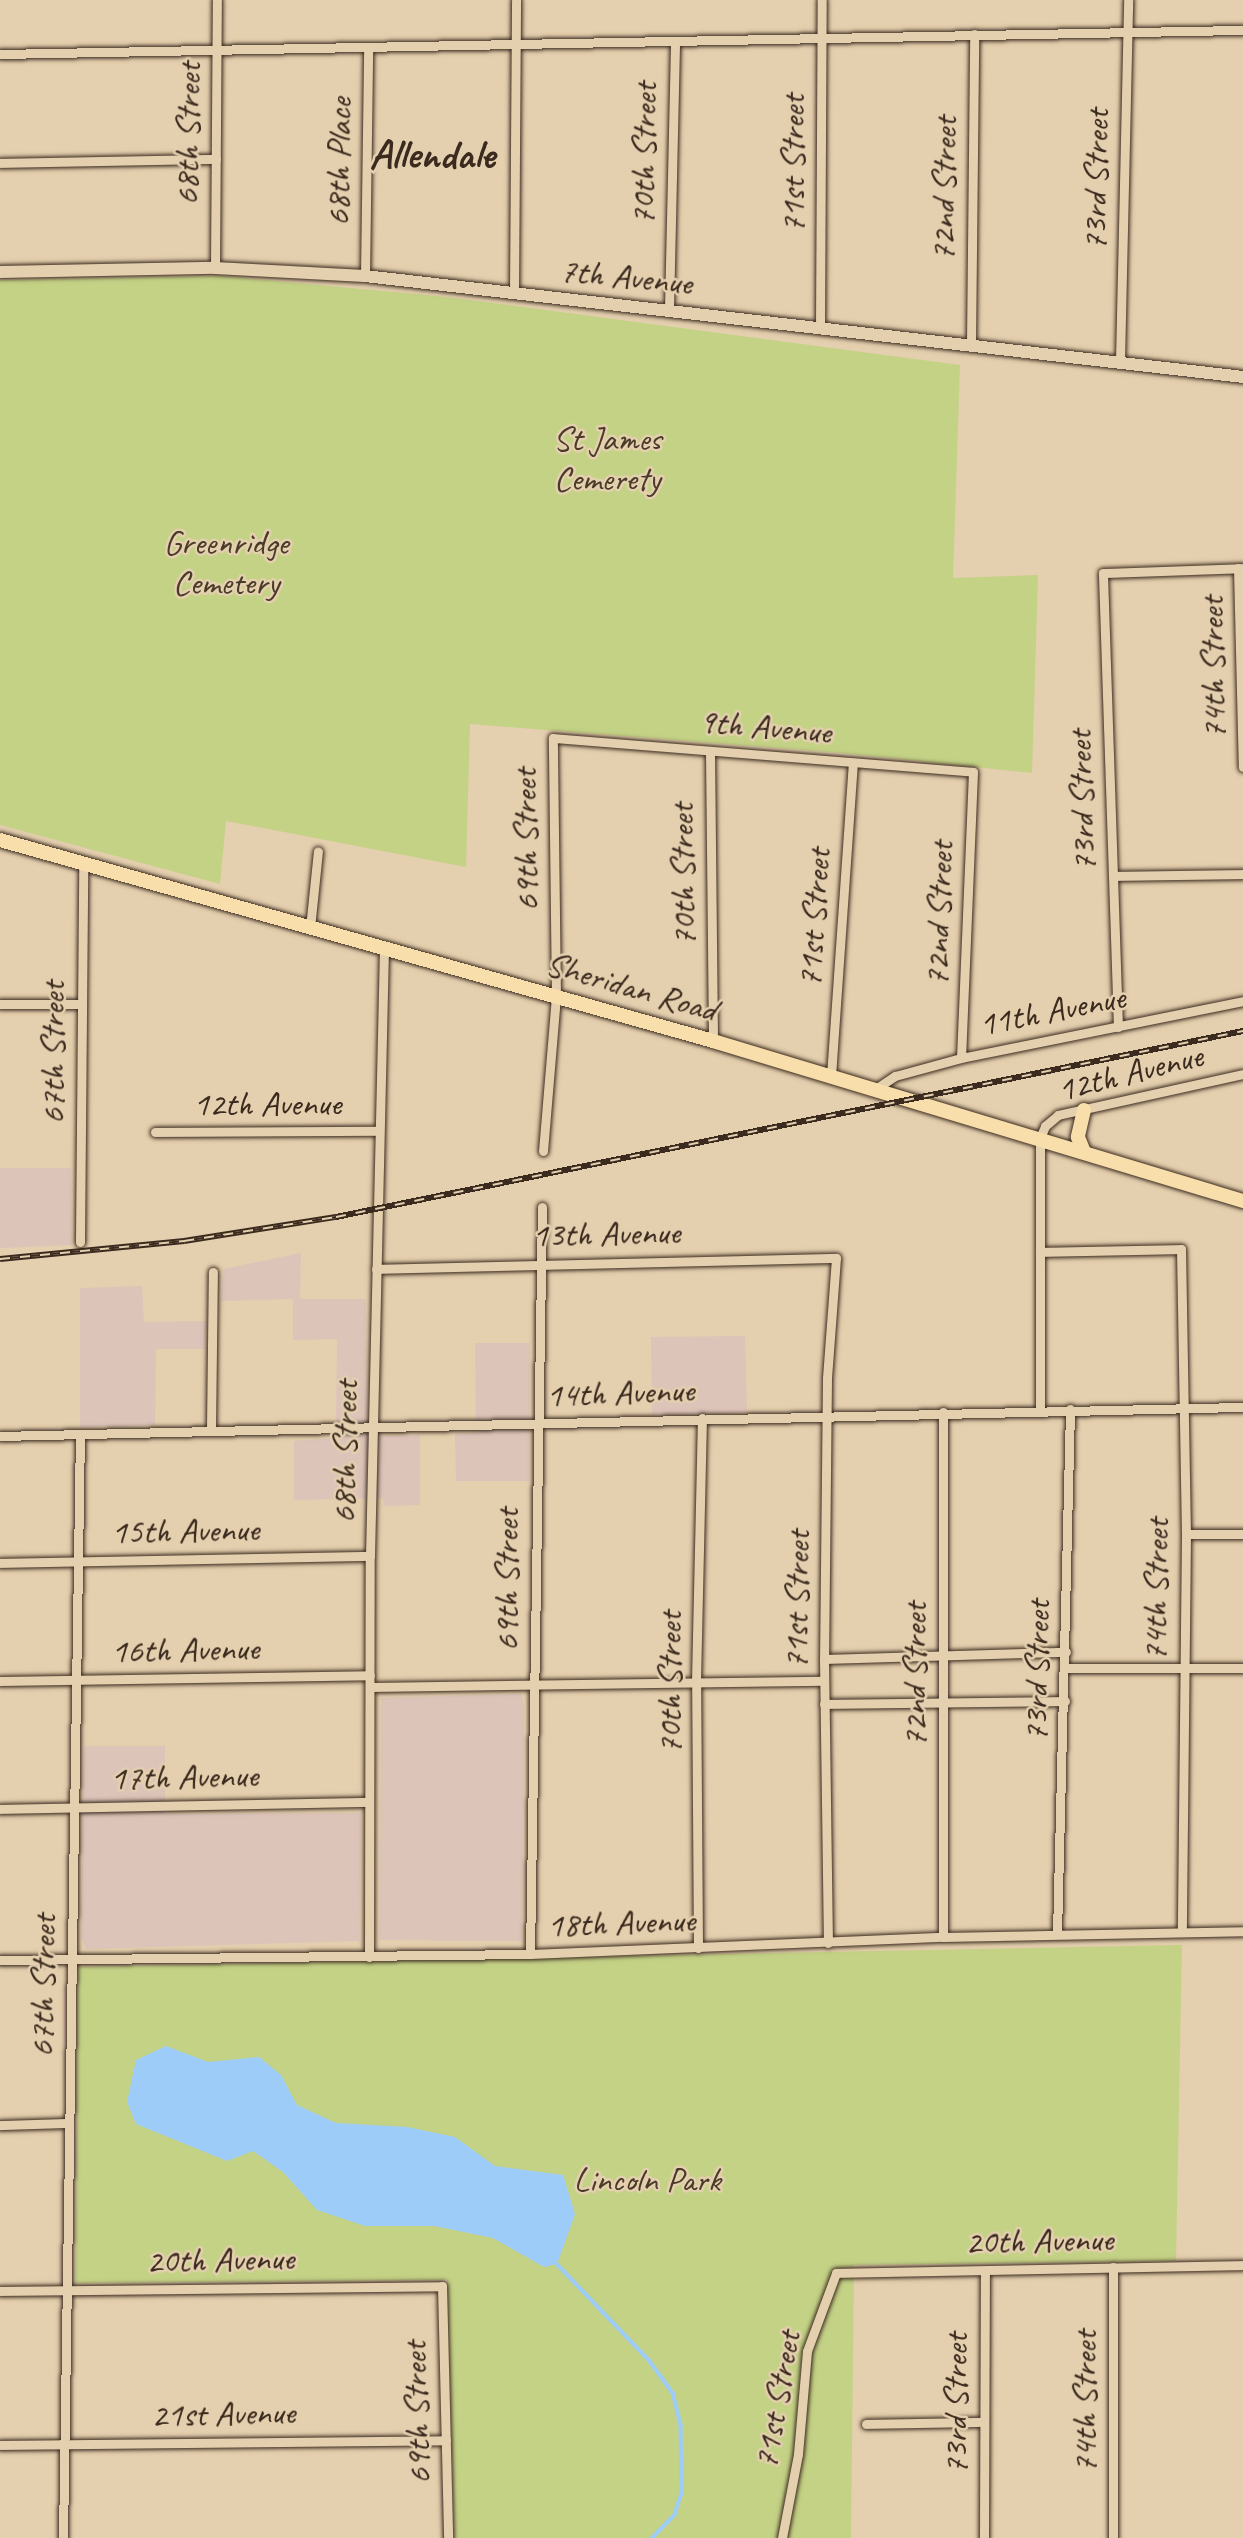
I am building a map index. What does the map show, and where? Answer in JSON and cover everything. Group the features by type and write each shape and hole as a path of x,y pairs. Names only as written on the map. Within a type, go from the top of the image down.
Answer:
{"main road":[{"name":"Sheridan Road","path":"0,841 877,1088 1243,1201"},
{"path":"1084,1110 1078,1137 1084,1152"}],"street":[{"name":"68th Street","path":"215,268 217,0"},
{"path":"514,294 516,0"},
{"name":"71st Street","path":"820,328 822,0"},
{"name":"73rd Street","path":"1120,361 1128,0"},
{"path":"0,54 515,47 1127,30 1243,30"},
{"name":"72nd Street","path":"971,344 974,34"},
{"name":"70th Street","path":"669,309 675,43"},
{"name":"68th Place","path":"365,276 368,49"},
{"path":"0,163 216,159"},
{"name":"7th Avenue","path":"0,272 215,268 365,276 1243,377"},
{"name":"73rd Street","path":"1118,1027 1103,573 1241,568"},
{"name":"74th Street","path":"1241,568 1243,766"},
{"name":"9th Avenue","path":"553,738 973,772"},
{"name":"69th Street","path":"543,1151 556,997 553,738"},
{"name":"70th Street","path":"710,751 713,1041"},
{"name":"71st Street","path":"831,1076 853,763"},
{"name":"72nd Street","path":"961,1058 973,772"},
{"path":"310,928 318,851"},
{"name":"67th Street","path":"80,1242 83,864"},
{"path":"1113,876 1243,874"},
{"name":"68th Street","path":"369,1957 370,1556 384,948"},
{"name":"11th Avenue","path":"877,1088 895,1076 961,1058 1243,1001"},
{"path":"0,1004 80,1004"},
{"name":"12th Avenue","path":"1040,1138 1058,1115 1243,1074"},
{"name":"12th Avenue","path":"155,1132 378,1131"},
{"path":"1040,1138 1040,1410"},
{"name":"69th Street","path":"530,1954 536,1424 542,1206"},
{"name":"74th Street","path":"1040,1252 1181,1249 1186,1534 1182,1931"},
{"name":"71st Street","path":"828,1942 824,1658 827,1415 836,1258"},
{"name":"13th Avenue","path":"376,1269 836,1258"},
{"path":"211,1428 213,1272"},
{"name":"14th Avenue","path":"0,1436 211,1428 374,1428 943,1412 1243,1407"},
{"name":"73rd Street","path":"1057,1934 1066,1668 1070,1409"},
{"name":"72nd Street","path":"943,1412 943,1937"},
{"name":"70th Street","path":"698,1948 696,1681 702,1418"},
{"name":"67th Street","path":"63,2538 80,1434"},
{"path":"1186,1534 1243,1534"},
{"name":"15th Avenue","path":"0,1563 370,1556"},
{"path":"824,1658 1066,1652"},
{"path":"1066,1668 1243,1668"},
{"name":"16th Avenue","path":"0,1681 370,1675"},
{"path":"370,1687 534,1687 696,1681 824,1681"},
{"path":"824,1704 1065,1701"},
{"name":"17th Avenue","path":"0,1809 369,1801"},
{"name":"18th Avenue","path":"0,1960 530,1954 943,1937 1243,1931"},
{"path":"0,2125 69,2123"},
{"name":"20th Avenue","path":"836,2273 1243,2265"},
{"name":"74th Street","path":"1113,2267 1113,2538"},
{"name":"73rd Street","path":"984,2538 985,2271"},
{"name":"71st Street","path":"782,2538 797,2454 807,2351 836,2273"},
{"name":"69th Street","path":"442,2286 448,2538"},
{"name":"20th Avenue","path":"0,2291 442,2286"},
{"path":"866,2424 984,2422"},
{"name":"21st Avenue","path":"0,2445 446,2440"}],"shaded area":[{"path":"0,1168 71,1168 72,1245 0,1248"},
{"path":"301,1253 300,1299 366,1299 367,1437 420,1435 420,1505 384,1506 383,1498 294,1500 294,1441 336,1438 337,1339 293,1340 293,1299 221,1301 223,1269"},
{"path":"142,1286 144,1322 206,1321 205,1349 156,1349 155,1425 80,1427 80,1288"},
{"path":"745,1336 747,1412 652,1415 651,1337"},
{"path":"475,1343 530,1343 529,1481 456,1481 455,1434 476,1433"},
{"path":"521,1694 524,1705 522,1941 380,1940 381,1698"},
{"path":"84,1746 165,1746 165,1814 361,1813 359,1941 86,1949 81,1937"}],"green space":[{"name":"Greenridge Cemetery","path":"221,276 447,297 960,365 953,578 1038,575 1032,773 841,753 470,724 466,867 226,821 220,884 0,825 0,280"},
{"name":"Lincoln Park","path":"1182,1945 1176,2261 854,2265 851,2538 455,2538 447,2280 76,2283 78,1967"}],"water":[{"path":"166,2046 208,2062 259,2057 281,2075 297,2105 336,2123 407,2127 455,2137 495,2166 563,2175 575,2214 557,2264 544,2267 493,2238 434,2226 365,2226 317,2210 283,2172 253,2151 227,2161 136,2124 127,2102 136,2060"}],"waterway":[{"path":"557,2264 649,2360 673,2393 681,2425 682,2493 675,2515 653,2538"}],"railway":[{"path":"0,1259 184,1241 336,1217 1243,1031"}],"district":[{"name":"Allendale","path":"432,155"}],"park label":[{"name":"St James Cemerety","path":"607,459"}]}
